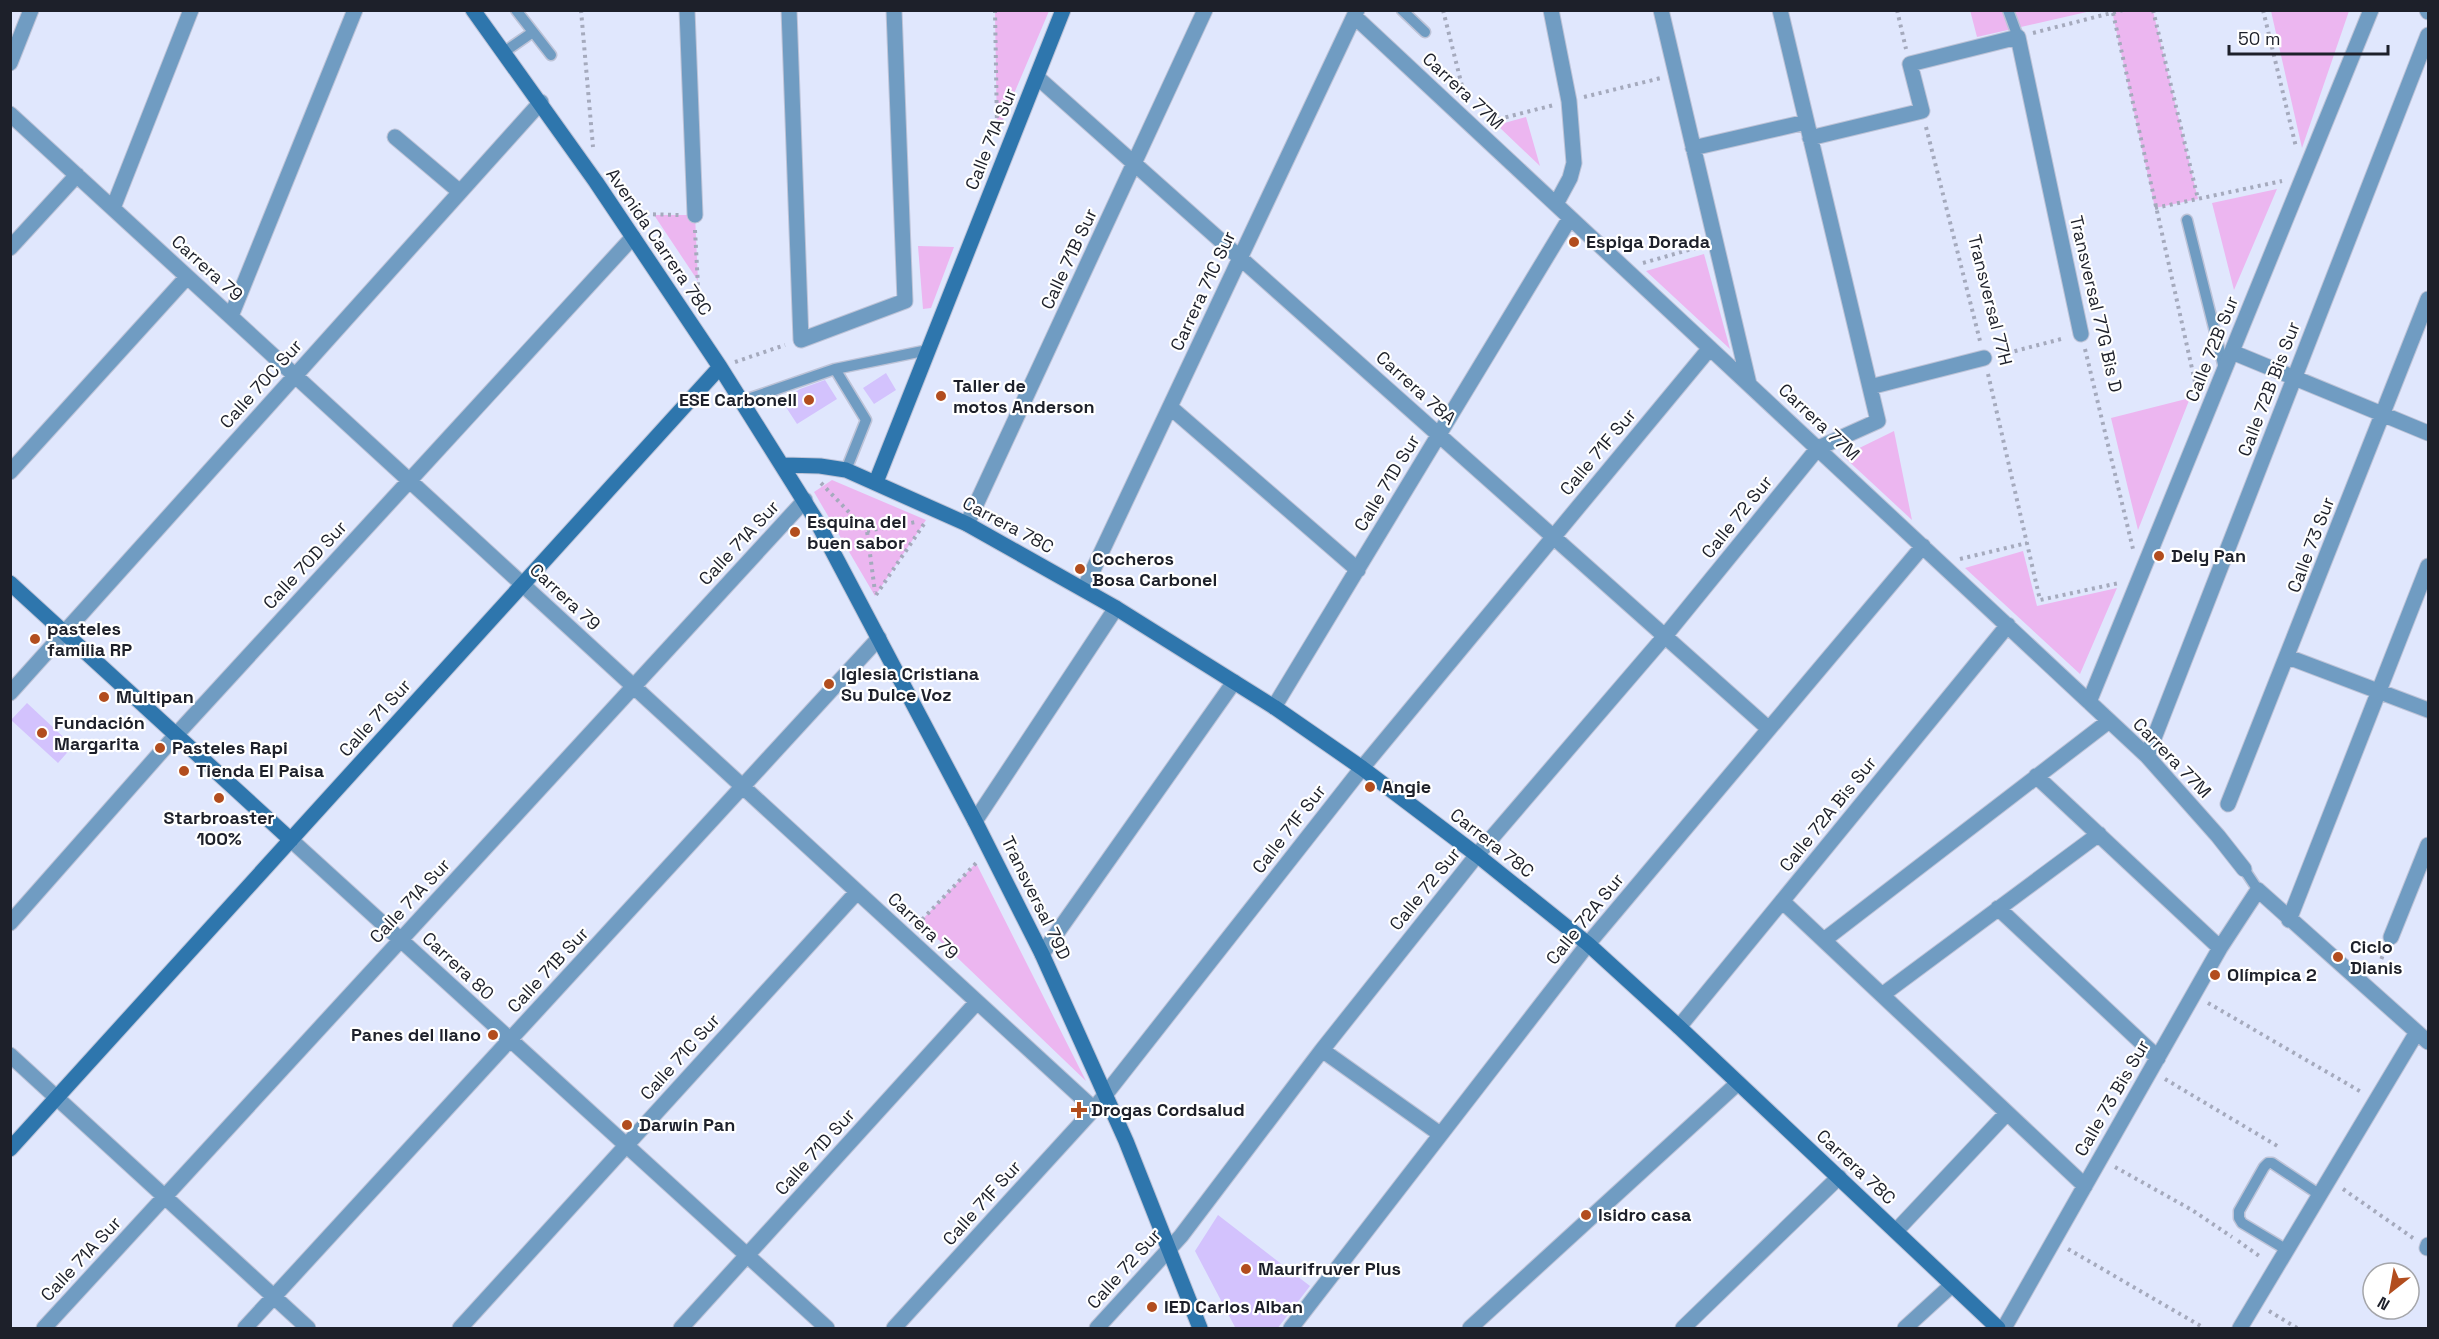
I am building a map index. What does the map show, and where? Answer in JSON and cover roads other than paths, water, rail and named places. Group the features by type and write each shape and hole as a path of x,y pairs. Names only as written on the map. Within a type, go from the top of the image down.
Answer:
{"street":[{"path":"10,63 31,10"},
{"path":"113,208 191,10"},
{"path":"231,316 355,10"},
{"name":"Avenida Carrera 78C","path":"473,10 541,102 633,237 805,500"},
{"path":"687,10 695,215"},
{"path":"789,10 801,340 905,301 894,10"},
{"name":"Calle 71A Sur","path":"876,482 1063,10"},
{"name":"Calle 71B Sur","path":"967,524 1205,10"},
{"path":"1551,10 1568,96 1574,163 1570,178 1556,204"},
{"path":"1660,10 1750,385"},
{"path":"1780,10 1870,387 1984,358"},
{"name":"Calle 72B Sur","path":"2090,702 2371,10"},
{"name":"Carrera 77M","path":"1356,13 1471,126 2147,756 2244,869"},
{"name":"Carrera 71C Sur","path":"1084,589 1356,13"},
{"name":"Calle 72B Bis Sur","path":"2147,756 2428,35"},
{"path":"1810,138 1922,111 1910,64 2018,37"},
{"name":"Transversal 77G Bis D","path":"2018,37 2081,334"},
{"name":"Carrera 78A","path":"1037,77 1769,729"},
{"name":"Calle 70C Sur","path":"10,693 541,102"},
{"name":"Carrera 79","path":"10,114 1094,1109"},
{"path":"1693,148 1806,122"},
{"path":"395,136 460,192"},
{"path":"10,248 77,175"},
{"name":"Calle 71D Sur","path":"1274,707 1570,218"},
{"name":"Calle 70D Sur","path":"10,923 176,735 633,237"},
{"path":"10,472 187,277"},
{"name":"Calle 73 Sur","path":"2228,804 2428,299"},
{"name":"Calle 71F Sur","path":"894,1329 1094,1109 1362,768 1710,348"},
{"path":"2232,352 2428,433"},
{"name":"Calle 71 Sur","path":"10,1149 720,367"},
{"name":"Calle 72 Sur","path":"1097,1329 1168,1251 1322,1050 1477,855 1665,636 1818,448 1878,421 1870,387"},
{"path":"1170,407 1358,570"},
{"name":"Carrera 78C","path":"784,465 834,467 846,470 967,524 1116,608 1274,707 1362,768 1477,855 1588,944 1839,1177 1998,1329"},
{"name":"Calle 71A Sur","path":"44,1329 805,500"},
{"name":"Transversal 79D","path":"805,500 975,820 1042,954 1126,1141 1200,1329"},
{"name":"Calle 72A Sur","path":"1292,1329 1588,944 1923,546"},
{"path":"2289,920 2428,566"},
{"name":"Carrera 80","path":"10,583 827,1329"},
{"path":"975,820 1116,608"},
{"name":"Calle 72A Bis Sur","path":"1679,1027 2008,626"},
{"name":"Calle 71B Sur","path":"245,1329 879,638"},
{"path":"2288,657 2428,710"},
{"path":"1042,954 1234,682"},
{"path":"1824,940 2109,721"},
{"path":"2036,776 2220,948"},
{"path":"1882,995 2099,834"},
{"path":"2391,937 2428,845"},
{"path":"2240,1329 2376,1101 2423,1037 2258,890"},
{"name":"Calle 73 Bis Sur","path":"2004,1329 2220,948 2258,890"},
{"name":"Calle 71C Sur","path":"460,1329 857,892"},
{"path":"1782,901 2085,1186"},
{"path":"1998,908 2158,1058"},
{"name":"Calle 71D Sur","path":"681,1329 977,1002"},
{"path":"1322,1050 1440,1134"},
{"path":"10,1055 308,1329"},
{"path":"1470,1329 1488,1323 1738,1083"},
{"path":"1896,1231 2007,1113"},
{"path":"1683,1329 1839,1177"},
{"path":"1905,1329 1952,1285"}],"lane":[{"path":"516,10 551,54"},
{"path":"1402,10 1425,32"},
{"path":"2008,10 2018,37"},
{"path":"504,52 533,32"},
{"path":"2187,220 2225,370"},
{"path":"742,401 835,369 928,350"},
{"path":"835,369 866,420 846,470"},
{"path":"2244,869 2258,890"},
{"path":"2287,1250 2242,1223 2239,1218 2239,1211 2264,1167 2272,1163 2320,1195"}],"place":[{"name":"Espiga Dorada","path":"1574,242"},
{"name":"Taller de motos Anderson","path":"941,396"},
{"name":"ESE Carbonell","path":"809,400"},
{"name":"Esquina del buen sabor","path":"795,532"},
{"name":"Dely Pan","path":"2159,556"},
{"name":"Cocheros Bosa Carbonel","path":"1080,569"},
{"name":"pasteles familia RP","path":"35,639"},
{"name":"Iglesia Cristiana Su Dulce Voz","path":"829,684"},
{"name":"Multipan","path":"104,697"},
{"name":"Fundación Margarita","path":"42,733"},
{"name":"Pasteles Rapi","path":"160,748"},
{"name":"Tienda El Paisa","path":"184,771"},
{"name":"Angie","path":"1370,787"},
{"name":"Starbroaster 100%","path":"219,798"},
{"name":"Ciclo Dianis","path":"2338,957"},
{"name":"Olímpica 2","path":"2215,975"},
{"name":"Panes del llano","path":"493,1035"},
{"name":"Drogas Cordsalud","path":"1079,1110"},
{"name":"Darwin Pan","path":"627,1125"},
{"name":"Isidro casa","path":"1586,1215"},
{"name":"Maurifruver Plus","path":"1246,1269"},
{"name":"IED Carlos Alban","path":"1152,1307"}]}
